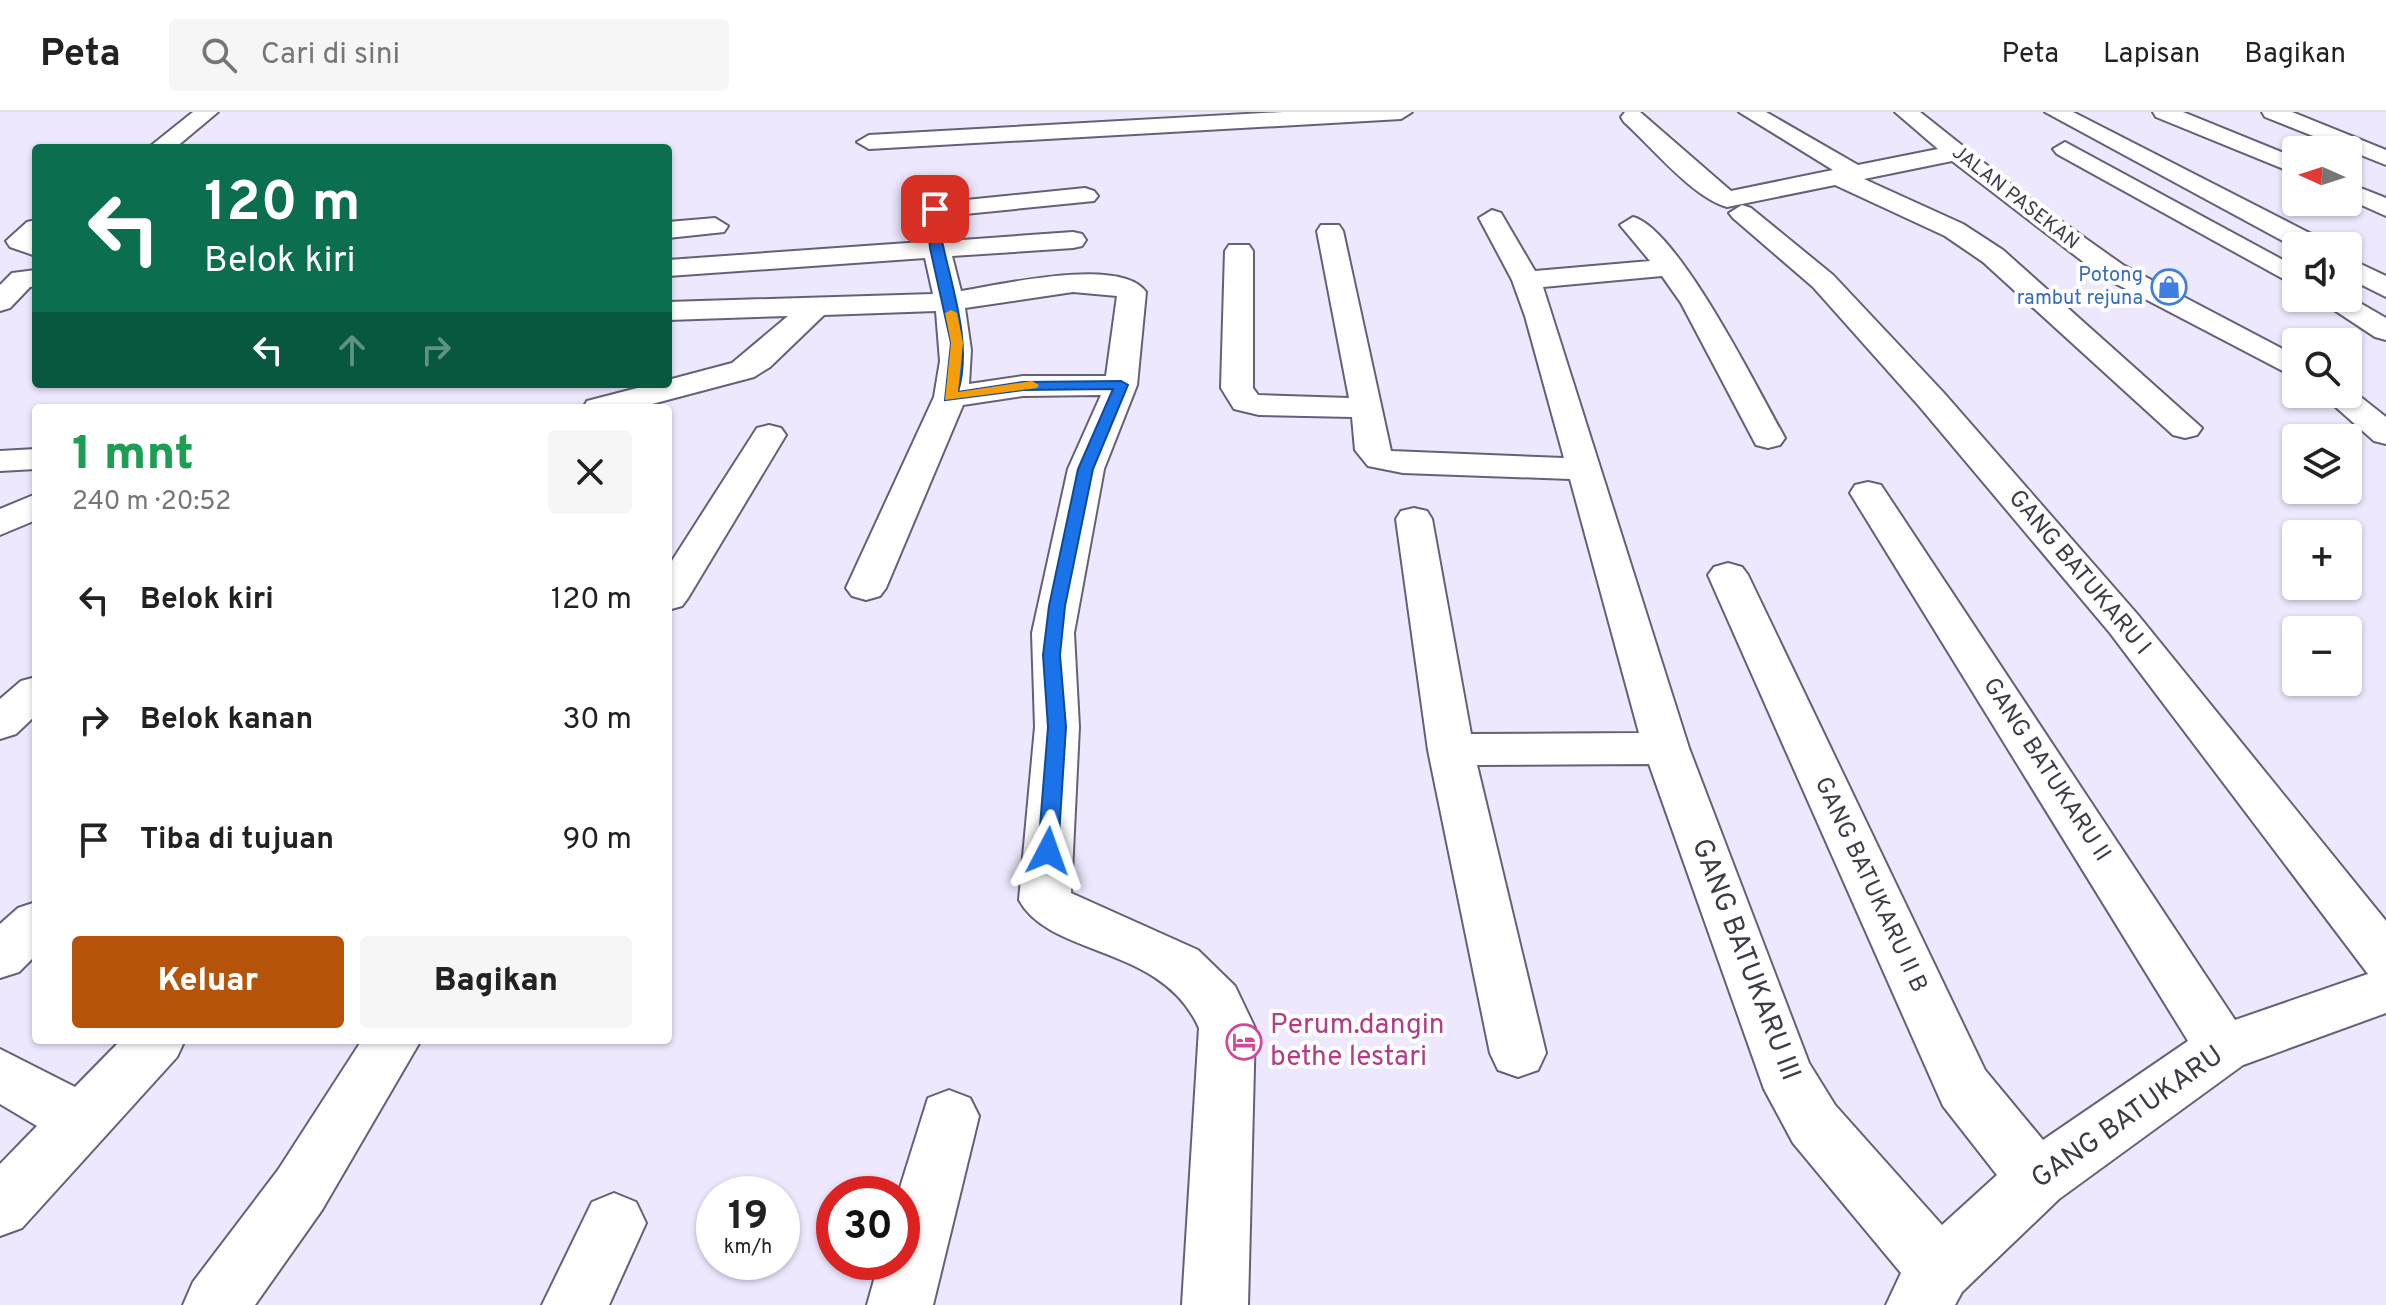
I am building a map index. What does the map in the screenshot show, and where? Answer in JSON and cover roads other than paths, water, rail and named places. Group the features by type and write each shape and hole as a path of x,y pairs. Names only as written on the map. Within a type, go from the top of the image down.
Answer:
{"street":[{"path":"165,144 207,112"},
{"path":"960,112 964,136"},
{"path":"869,142 1401,112"},
{"path":"1750,112 1847,176 1954,230 1993,256 2185,428"},
{"name":"JALAN PASEKAN","path":"1906,112 2113,271 2282,362"},
{"path":"2056,112 2286,232"},
{"path":"2164,112 2282,161"},
{"path":"2273,112 2386,158"},
{"name":"GANG BATUKARU I","path":"1632,117 1709,188 1735,206 1823,281 1931,399 2124,624 2386,959"},
{"path":"2065,149 2282,270"},
{"path":"1735,206 1847,176 1956,153"},
{"path":"866,588 955,381 957,343 936,248 932,213 939,208 1085,196"},
{"path":"2362,197 2386,208"},
{"name":"GANG BATUKARU III","path":"1492,218 1526,280 1666,748 1784,1072 1814,1124 1929,1288"},
{"path":"1633,225 1670,267 1695,303 1768,438"},
{"path":"672,230 715,226"},
{"path":"32,231 19,241 32,246"},
{"path":"1330,231 1367,408 1372,450 1380,459 1403,463 1584,469"},
{"path":"672,268 1073,240"},
{"path":"1239,251 1237,388 1246,402 1367,408"},
{"path":"1526,280 1670,267"},
{"path":"0,302 31,274"},
{"path":"2362,274 2386,288"},
{"path":"672,311 949,302 1091,282 1127,286 1132,292 1121,385 1086,469 1053,633 1057,727 1045,900 1057,910 1178,962 1220,1006 1227,1028 1215,1305"},
{"path":"614,404 743,370 759,360 815,307"},
{"path":"2354,312 2386,331"},
{"path":"950,397 1023,386 1121,385"},
{"path":"2354,408 2386,434"},
{"path":"672,592 769,435"},
{"path":"0,461 32,459"},
{"name":"GANG BATUKARU II","path":"1868,493 2223,1048"},
{"path":"0,524 32,507"},
{"path":"1414,519 1451,750 1518,1053"},
{"name":"GANG BATUKARU II B","path":"1728,575 1964,1088 2037,1179"},
{"path":"0,724 32,695"},
{"path":"1451,750 1666,748"},
{"path":"0,957 32,926"},
{"name":"GANG BATUKARU","path":"1929,1288 2037,1179 2223,1048 2386,990"},
{"path":"0,1207 153,1044"},
{"path":"216,1305 300,1190 391,1044"},
{"path":"0,1074 82,1122"},
{"path":"900,1305 949,1116"},
{"path":"575,1305 614,1223"}],"place":[{"name":"Potong rambut rejuna","path":"2169,287"},
{"name":"Perum.dangin bethe lestari","path":"1244,1042"}]}
